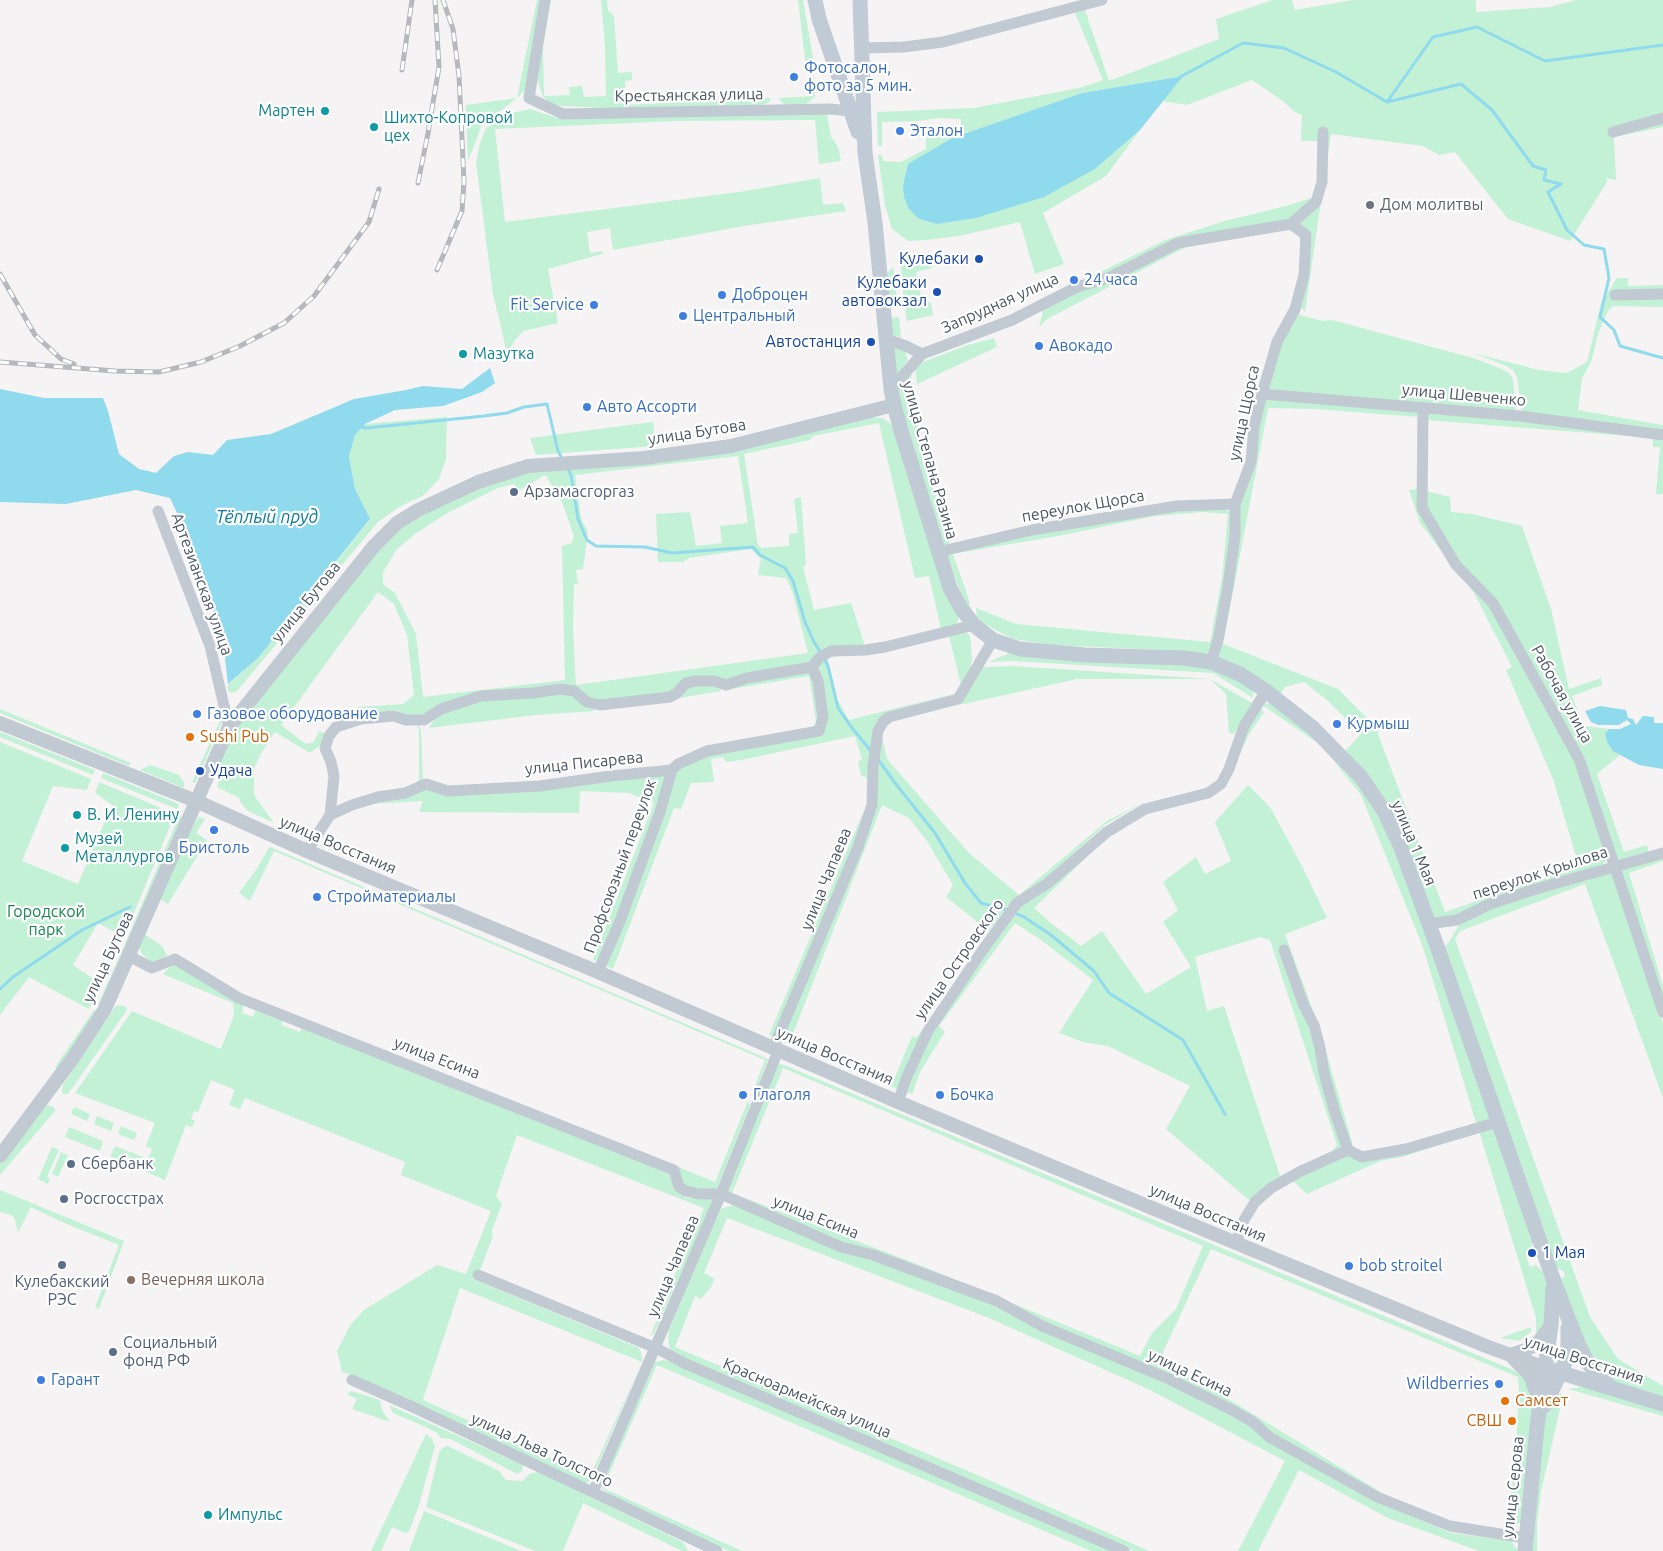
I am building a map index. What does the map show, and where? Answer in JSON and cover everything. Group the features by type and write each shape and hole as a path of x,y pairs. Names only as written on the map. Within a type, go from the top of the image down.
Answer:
{"main road":[{"name":"улица Степана Разина","path":"815,0 819,19 852,111 864,153 875,223 894,404 950,588 961,608 974,625 993,640"},
{"name":"улица Степана Разина","path":"860,0 864,153"},
{"name":"улица 1 Мая","path":"993,640 1020,650 1085,655 1184,658 1212,662 1240,674 1266,690 1314,728 1361,777 1384,811 1400,846 1552,1276 1579,1346 1588,1363 1601,1379 1612,1388"},
{"name":"улица 1 Мая","path":"1545,1368 1554,1299 1552,1276"},
{"path":"1543,1403 1560,1372 1568,1352 1568,1332 1563,1306"},
{"name":"улица Серова","path":"1525,1545 1537,1428 1543,1403 1545,1368"},
{"name":"улица Восстания","path":"1545,1368 1663,1404"},
{"path":"1543,1403 1556,1390 1566,1385 1587,1381"}],"street":[{"name":"Крестьянская улица","path":"545,0 529,98 563,114 829,109 852,111"},
{"path":"861,48 904,47 943,42 1102,0"},
{"path":"1613,132 1663,118"},
{"path":"1291,224 1316,202 1322,182 1323,132"},
{"name":"Запрудная улица","path":"891,389 922,354 1012,320 1077,287 1108,278 1178,243 1291,224"},
{"name":"улица Щорса","path":"1212,662 1218,640 1229,578 1235,535 1235,504 1251,462 1254,427 1262,394 1278,342 1296,309 1304,276 1306,235 1291,224"},
{"path":"1615,296 1663,294"},
{"path":"886,340 906,346 922,354"},
{"name":"улица Шевченко","path":"1262,394 1520,416 1663,435"},
{"name":"улица Бутова","path":"0,1156 78,1050 104,1009 229,727 334,594 385,534 397,523 440,499 478,482 528,466 644,458 731,446 894,404"},
{"name":"Рабочая улица","path":"1423,408 1422,508 1456,565 1493,603 1579,759 1663,1012"},
{"name":"переулок Щорса","path":"938,552 1032,530 1176,506 1235,504"},
{"name":"Артезианская улица","path":"158,510 210,646 229,727"},
{"path":"308,851 311,843 330,815 334,776 325,748 329,736 336,727 361,719 394,716 406,720 424,720 441,709 481,696 533,693 560,688 574,691 587,702 600,705 670,697 677,693 686,683 696,680 714,681 726,685 746,678 812,667 820,658 831,651 866,650 974,625"},
{"name":"улица Чапаева","path":"593,1492 721,1194 863,830 872,805 873,767 878,731 883,722 889,717 958,699 993,640"},
{"name":"улица Писарева","path":"330,815 352,805 378,797 405,794 426,784 448,791 540,786 672,770 678,764 708,751 819,731 823,718 818,681 812,667"},
{"name":"улица Островского","path":"898,1102 907,1076 928,1030 982,951 1018,903 1048,882 1107,832 1144,809 1208,794 1221,784 1230,769 1244,726 1266,690"},
{"name":"улица Восстания","path":"0,723 196,801 308,851 598,972 898,1102 1236,1243 1545,1368"},
{"name":"Профсоюзный переулок","path":"598,972 620,921 660,812 672,770"},
{"name":"переулок Крылова","path":"1428,924 1457,920 1490,904 1536,888 1663,853"},
{"path":"1284,950 1304,1006 1314,1025 1334,1113 1348,1150 1362,1157 1406,1149 1498,1122"},
{"name":"улица Есина","path":"129,956 152,968 174,959 239,998 674,1170 679,1188 686,1191 699,1194 721,1194 841,1247 873,1255 997,1301 1042,1326 1169,1379 1232,1410 1253,1422 1269,1437 1376,1497 1450,1526 1525,1545"},
{"path":"1236,1243 1244,1220 1255,1202 1270,1188 1348,1150"},
{"name":"Красноармейская улица","path":"478,1275 656,1348 695,1368 1124,1551"},
{"path":"1510,1355 1526,1350 1538,1343 1551,1325"},
{"path":"1510,1355 1530,1375 1543,1403"},
{"name":"улица Льва Толстого","path":"352,1380 416,1408 593,1492 697,1547 717,1551"}],"green space":[{"path":"537,0 542,0 525,90 517,98"},
{"path":"549,0 551,0 543,47 544,96 570,95 569,87 582,86 584,97 606,96 605,46 601,0 607,0 608,10 614,16 618,73 632,72 632,80 625,81 625,105 772,98 768,103 759,106 629,109 552,104 543,97 538,82 539,58"},
{"path":"798,0 803,0 814,63 817,70 813,72 815,97 806,104 784,105 779,98 813,96 810,67 806,67"},
{"path":"1273,0 1292,0 1295,10 1353,0 1476,0 1476,12 1550,7 1576,0 1663,0 1663,127 1614,137 1616,180 1606,178 1607,182 1570,241 1508,219 1455,152 1439,155 1423,146 1331,134 1324,179 1318,184 1317,141 1301,141 1302,115 1295,112 1252,80 1187,105 1163,101 1182,76 1082,93 952,138 919,219 937,224 976,218 1095,169 1140,130 1106,176 1043,213 1064,264 1035,274 1020,222 959,236 908,241 892,229 885,205 878,155 882,155 883,161 901,162 926,149 926,129 961,129 961,119 938,118 918,121 882,122 882,146 878,146 877,112 974,108 1079,88 1103,80 1075,13 1085,10 1109,81 1219,39 1216,19"},
{"path":"517,98 482,125 468,161 466,105"},
{"path":"530,109 557,118 827,114 831,137 838,147 841,161 819,164 815,120 675,121 495,129 505,222 739,192 820,178 823,205 843,203 846,211 744,226 613,250 610,228 587,232 590,253 603,251 602,254 548,269 558,323 523,331 507,353 493,294 476,162 480,143 486,128 512,113"},
{"path":"1322,194 1305,312 1300,306 1300,221"},
{"path":"1314,197 1288,220 1176,240 1107,274 1074,285 1165,240 1225,221"},
{"path":"1178,247 1186,247 1047,319 1039,327 1044,308"},
{"path":"930,255 932,268 916,272 921,295 904,299 900,262"},
{"path":"893,267 897,301 888,303 886,274"},
{"path":"1617,278 1628,278 1628,286 1663,285 1663,307 1613,306 1608,311 1599,331 1591,362 1582,378 1578,410 1663,425 1663,432 1522,413 1517,377 1513,370 1473,353 1539,370 1567,373 1587,362 1601,303"},
{"path":"931,302 933,315 907,321 905,308"},
{"path":"1296,313 1323,321 1332,320 1473,358 1502,369 1510,374 1513,379 1516,413 1266,391 1280,343"},
{"path":"899,317 901,338 891,334 890,318"},
{"path":"994,338 997,347 917,384 915,368 923,362 968,345"},
{"path":"892,347 905,351 908,360 895,378"},
{"path":"911,372 920,444 950,545 944,546 899,407 897,391"},
{"path":"1264,397 1520,419 1639,437 1426,420 1426,491 1450,497 1451,512 1472,514 1522,526 1551,609 1569,689 1601,678 1602,685 1572,696 1584,726 1609,729 1605,734 1607,742 1613,751 1620,755 1597,774 1624,852 1647,845 1649,852 1622,860 1614,855 1582,758 1495,601 1458,564 1423,505 1420,507 1455,566 1490,606 1576,761 1607,858 1599,866 1490,900 1456,915 1432,918 1405,844 1386,807 1363,774 1344,752 1361,734 1327,700 1304,682 1285,687 1280,694 1241,670 1218,660 1238,536 1238,505 1254,464 1257,427","holes":["1268,408 1315,409 1419,417 1418,489 1409,490 1420,523 1474,593 1512,667 1506,670 1553,779 1579,866 1445,912 1375,726 1338,689 1223,644"]},
{"path":"447,417 446,459 439,479 424,495 399,507 378,522 237,691 232,693 228,691 228,685 258,658 370,520 355,489 349,457 355,435 365,424"},
{"path":"870,417 882,418 890,423 896,431 960,612 957,624 941,629 929,576 915,578 879,423 813,436 810,440 744,454 758,545 762,548 789,546 789,534 798,533 794,499 801,497 806,565 803,567 814,610 851,603 865,646 809,663 727,681 673,689 666,694 600,703 588,699 530,689 423,715 408,716 396,710 359,714 347,718 357,707 403,704 414,695 407,635 394,604 378,592 281,725 306,744 314,742 319,731 326,734 322,744 310,753 275,732 254,768 254,795 274,823 248,811 239,798 217,787 221,776 219,762 234,731 377,549 401,528 435,508 511,475","holes":["738,456 748,523 720,526 722,543 696,546 690,512 656,514 658,562 683,562 689,558 751,549 761,559 758,575 786,578 793,594 808,653 576,685 573,629 574,584 578,584 576,570 583,569 588,532 581,518 575,475","546,476 562,502 574,536 572,543 562,546 565,680 423,697 416,634 395,593 383,584 383,572 396,550 415,534 449,512 498,488 514,484 518,491"]},
{"path":"653,422 655,446 536,455 530,438"},
{"path":"1653,439 1663,441 1663,494 1656,494 1660,447 1653,447"},
{"path":"1177,510 1227,510 1232,513 1224,588 1210,651 1204,655 1164,650 1051,645 1014,639 999,632 977,617 976,608 1016,624 1210,642 1222,578 1228,514 1203,512 1155,516 1058,536 958,553 957,551 1037,533"},
{"path":"953,554 970,603 968,607 947,556"},
{"path":"965,631 970,636 972,659 970,669 961,685 949,636 827,658 837,699 849,720 953,694 888,712 878,720 874,726 867,778 861,775 858,762 862,759 855,736 741,760 727,762 722,757 711,759 714,782 691,783 681,809 674,808 613,969 604,965 674,773 682,766 708,754 821,735 819,667 821,660 832,653"},
{"path":"1015,651 1206,667 1252,686 1253,698 1213,673 1012,661 988,662"},
{"path":"1013,666 1210,679 1077,679 959,705 983,667"},
{"path":"808,671 811,674 819,718 816,727 813,728 816,721 809,676 731,689 746,682"},
{"path":"1210,679 1252,703 1234,734 1229,733 1226,694"},
{"path":"688,685 715,686 721,691 679,698"},
{"path":"572,694 595,711 536,715 429,728 437,716 481,699"},
{"path":"1275,703 1343,763 1374,805 1393,842 1492,1120 1477,1126 1423,947 1361,795 1322,746 1261,704"},
{"path":"1259,708 1264,712 1248,736 1235,765 1247,727"},
{"path":"0,709 131,763 129,766 0,713"},
{"path":"221,719 223,720 195,783 192,782"},
{"path":"416,725 421,730 423,781 415,785 419,779 419,730"},
{"path":"0,732 95,770 93,775 0,737"},
{"path":"881,732 887,759 969,853 1019,895 1009,904 989,931 946,897 953,885 927,841 909,818 882,805 789,1044 781,1041 859,851 877,770"},
{"name":"Городской парк","path":"0,742 91,779 87,790 53,786 22,861 78,884 112,805 95,793 99,782 175,814 124,937 98,923 73,965 102,985 89,1009 29,977 0,1015"},
{"path":"150,765 179,775 184,782 184,788 140,770"},
{"path":"103,773 179,804 177,809 101,778"},
{"path":"667,775 656,811 614,922 597,961 593,960 654,803 629,793 580,791 579,813 419,812 423,801 369,804 428,788"},
{"path":"1248,785 1270,807 1302,866 1327,918 1285,934 1321,1033 1353,1146 1350,1148 1312,1025 1342,1141 1340,1149 1249,1200 1166,1129 1190,1086 1108,1046 1083,1042 1059,1033 1093,980 1041,940 1015,923 939,1026 945,1032 920,1072 912,1094 905,1091 932,1031 1020,907 1089,855 1034,908 1081,946 1102,931 1146,994 1191,967 1163,922 1178,910 1163,882 1196,857 1205,874 1231,861 1215,822","holes":["1260,937 1270,940 1337,1145 1332,1151 1280,1176 1224,1006 1207,1011 1195,957"]},
{"path":"1146,801 1106,824 1045,879 1019,895 1107,821"},
{"path":"865,808 852,849 773,1036 769,1035"},
{"path":"179,816 183,817 101,1006 98,1004"},
{"path":"199,817 205,819 196,833 207,840 168,904 158,898"},
{"path":"270,847 768,1059 758,1086 755,1086 765,1060 274,851 250,901 239,893"},
{"path":"1663,857 1663,861 1629,873 1663,986 1663,1003 1619,874 1622,870"},
{"path":"1613,872 1663,1023 1663,1098 1585,884 1460,931 1455,939 1590,1317 1618,1359 1663,1386 1663,1398 1614,1383 1592,1362 1561,1284 1562,1278 1565,1276 1563,1270 1554,1265 1442,949 1449,942 1460,923 1492,908 1536,893"},
{"path":"144,934 161,945 167,955 156,963 151,962 142,954 139,947"},
{"path":"174,962 244,1004 242,1013 253,1017 256,1009 283,1019 281,1025 300,1032 302,1026 671,1173 676,1191 687,1198 714,1199 654,1333 650,1337 704,1208 517,1135 496,1196 502,1204 492,1230 493,1236 480,1270 473,1279 639,1348 642,1355 642,1362 589,1482 584,1483 360,1378 342,1372 337,1351 351,1324 364,1310 437,1265 466,1274 491,1211 401,1175 405,1162 245,1098 240,1109 229,1105 235,1090 211,1080 198,1112 194,1111 191,1119 195,1121 192,1127 186,1125 165,1180 110,1156 115,1146 148,1159 152,1149 146,1146 155,1123 75,1093 132,1011 221,1049 234,1015 233,1003 163,974","holes":["460,1288 642,1362 590,1476 423,1400"]},
{"path":"121,1005 126,1007 127,1010 68,1094 63,1094 63,1085 115,1007"},
{"path":"94,1010 98,1012 58,1069 55,1067"},
{"path":"925,1026 897,1088 891,1087 912,1036 916,1038"},
{"path":"779,1064 784,1065 1513,1370 1523,1376 1529,1386 1533,1404 1521,1522 1507,1531 1517,1433 1518,1377 1211,1249 1158,1363 1210,1388 1384,1494 1378,1495 1144,1365 843,1244 728,1194 775,1069","holes":["783,1068 1203,1246 1176,1309 1152,1333 1140,1356 927,1268 732,1193"]},
{"path":"748,1101 750,1105 717,1189 701,1190 682,1184 678,1167 715,1182"},
{"path":"43,1106 54,1107 55,1111 0,1175 0,1164"},
{"path":"74,1107 90,1114 87,1121 71,1114"},
{"path":"97,1116 114,1123 111,1131 94,1124"},
{"path":"121,1126 137,1133 134,1140 118,1134"},
{"path":"69,1127 103,1141 100,1151 65,1137"},
{"path":"1495,1127 1532,1236 1532,1253 1526,1256 1530,1267 1536,1265 1547,1276 1548,1282 1547,1320 1539,1337 1523,1344 1536,1334 1536,1318 1479,1131"},
{"path":"1474,1134 1402,1157 1380,1161 1307,1194 1292,1180 1348,1154"},
{"path":"52,1147 59,1150 47,1177 50,1179 48,1184 38,1179"},
{"path":"61,1152 68,1155 58,1177 52,1174"},
{"path":"0,1190 124,1241 99,1309 95,1307 119,1245 31,1207 18,1233 15,1219 11,1215 0,1212"},
{"path":"735,1206 995,1305 1229,1412 1374,1501 1451,1533 1511,1541 1518,1551 1479,1551 1388,1518 1299,1470 1258,1551 1238,1551 1285,1461 1148,1389 989,1318 727,1218 704,1273 714,1278 712,1286 701,1299 695,1296 675,1347 968,1471 1149,1551 1134,1551 674,1354 669,1347 669,1330 721,1209"},
{"path":"1531,1327 1531,1332 1519,1341 1500,1338"},
{"path":"664,1360 674,1362 1114,1551 1091,1551 657,1365 603,1488 742,1551 729,1551 610,1495 602,1488 602,1482 655,1362"},
{"path":"1584,1387 1663,1410 1663,1416 1568,1389"},
{"path":"351,1391 380,1400 382,1410 390,1422 352,1409 357,1399 347,1394"},
{"path":"1561,1393 1563,1396 1541,1491 1537,1523 1537,1551 1530,1551 1540,1434 1547,1409 1555,1397"},
{"path":"389,1405 523,1465 522,1471 517,1474 451,1439 441,1438 437,1433 428,1428 393,1413"},
{"path":"426,1434 432,1439 435,1446 419,1505 409,1532 405,1533 392,1527 381,1551 371,1551"},
{"path":"448,1446 499,1471 506,1480 523,1481 529,1474 538,1472 683,1542 688,1551 682,1551 583,1503 563,1551 535,1551 426,1507 439,1453 442,1448"},
{"path":"424,1511 521,1551 409,1551"}],"water":[{"path":"1183,76 1140,130 1095,169 1044,197 976,218 937,224 919,219 909,209 904,197 903,185 908,164 952,138 1082,93"},
{"name":"Тёплый пруд","path":"490,368 495,383 482,392 443,406 395,410 365,424 355,435 349,457 355,489 370,519 258,658 228,684 224,650 210,600 189,538 170,498 136,490 66,504 0,502 0,389 44,398 103,398 119,454 139,469 156,473 174,456 188,452 213,455 227,440 271,434 354,399 423,386 462,389"},
{"path":"1600,706 1626,710 1628,718 1633,719 1636,725 1643,716 1654,717 1654,723 1663,723 1663,769 1639,765 1613,751 1607,742 1605,734 1609,729 1620,729 1631,724 1627,720 1619,725 1598,725 1591,722 1585,711"}],"waterway":[{"path":"1180,77 1243,43 1284,48 1336,72 1387,102 1433,37 1477,27 1545,61 1663,45"},
{"path":"1387,102 1461,84 1492,110 1533,166 1546,170 1544,180 1561,184 1548,192 1567,230 1584,245 1604,249 1609,278 1600,317 1614,330 1620,346 1663,358"},
{"path":"359,426 366,428 484,416 547,404 558,451 563,460"},
{"path":"567,467 571,475 578,519 587,540 596,546 645,547 672,553 753,547 760,555 785,568 793,581 805,622 821,653"},
{"path":"824,658 828,666 838,708 871,751"},
{"path":"877,758 935,833 965,883 981,903 1007,910"},
{"path":"0,989 13,977 82,930 130,907"},
{"path":"1013,912 1051,935 1094,971 1109,993 1183,1040 1225,1114"}],"railway":[{"path":"402,70 412,0"},
{"path":"418,183 439,67 435,0"},
{"path":"437,270 462,211 464,182 459,76 453,29 443,0"},
{"path":"0,362 115,371 159,372 201,362 240,346 284,323 314,296 369,222 379,189"},
{"path":"0,274 35,335 61,359 74,364"}],"place":[{"name":"Фотосалон, фото за 5 мин.","path":"794,77"},
{"name":"Мартен","path":"325,111"},
{"name":"Шихто-Копровой цех","path":"374,127"},
{"name":"Эталон","path":"900,131"},
{"name":"Дом молитвы","path":"1370,205"},
{"name":"Кулебаки","path":"979,259"},
{"name":"24 часа","path":"1074,280"},
{"name":"Кулебаки автовокзал","path":"937,292"},
{"name":"Доброцен","path":"722,295"},
{"name":"Fit Service","path":"594,305"},
{"name":"Центральный","path":"683,316"},
{"name":"Автостанция","path":"871,342"},
{"name":"Авокадо","path":"1039,346"},
{"name":"Мазутка","path":"463,354"},
{"name":"Авто Ассорти","path":"587,407"},
{"name":"Арзамасгоргаз","path":"514,492"},
{"name":"Газовое оборудование","path":"197,714"},
{"name":"Курмыш","path":"1337,724"},
{"name":"Sushi Pub","path":"190,737"},
{"name":"Удача","path":"200,771"},
{"name":"В. И. Ленину","path":"77,815"},
{"name":"Бристоль","path":"214,830"},
{"name":"Музей Металлургов","path":"65,848"},
{"name":"Стройматериалы","path":"317,897"},
{"name":"Глаголя","path":"743,1095"},
{"name":"Бочка","path":"940,1095"},
{"name":"Сбербанк","path":"71,1164"},
{"name":"Росгосстрах","path":"64,1199"},
{"name":"1 Мая","path":"1532,1253"},
{"name":"Кулебакский РЭС","path":"62,1265"},
{"name":"bob stroitel","path":"1349,1266"},
{"name":"Вечерняя школа","path":"131,1280"},
{"name":"Социальный фонд РФ","path":"113,1352"},
{"name":"Гарант","path":"41,1380"},
{"name":"Wildberries","path":"1499,1384"},
{"name":"Самсет","path":"1505,1401"},
{"name":"СВШ","path":"1512,1421"},
{"name":"Импульс","path":"208,1515"}]}
